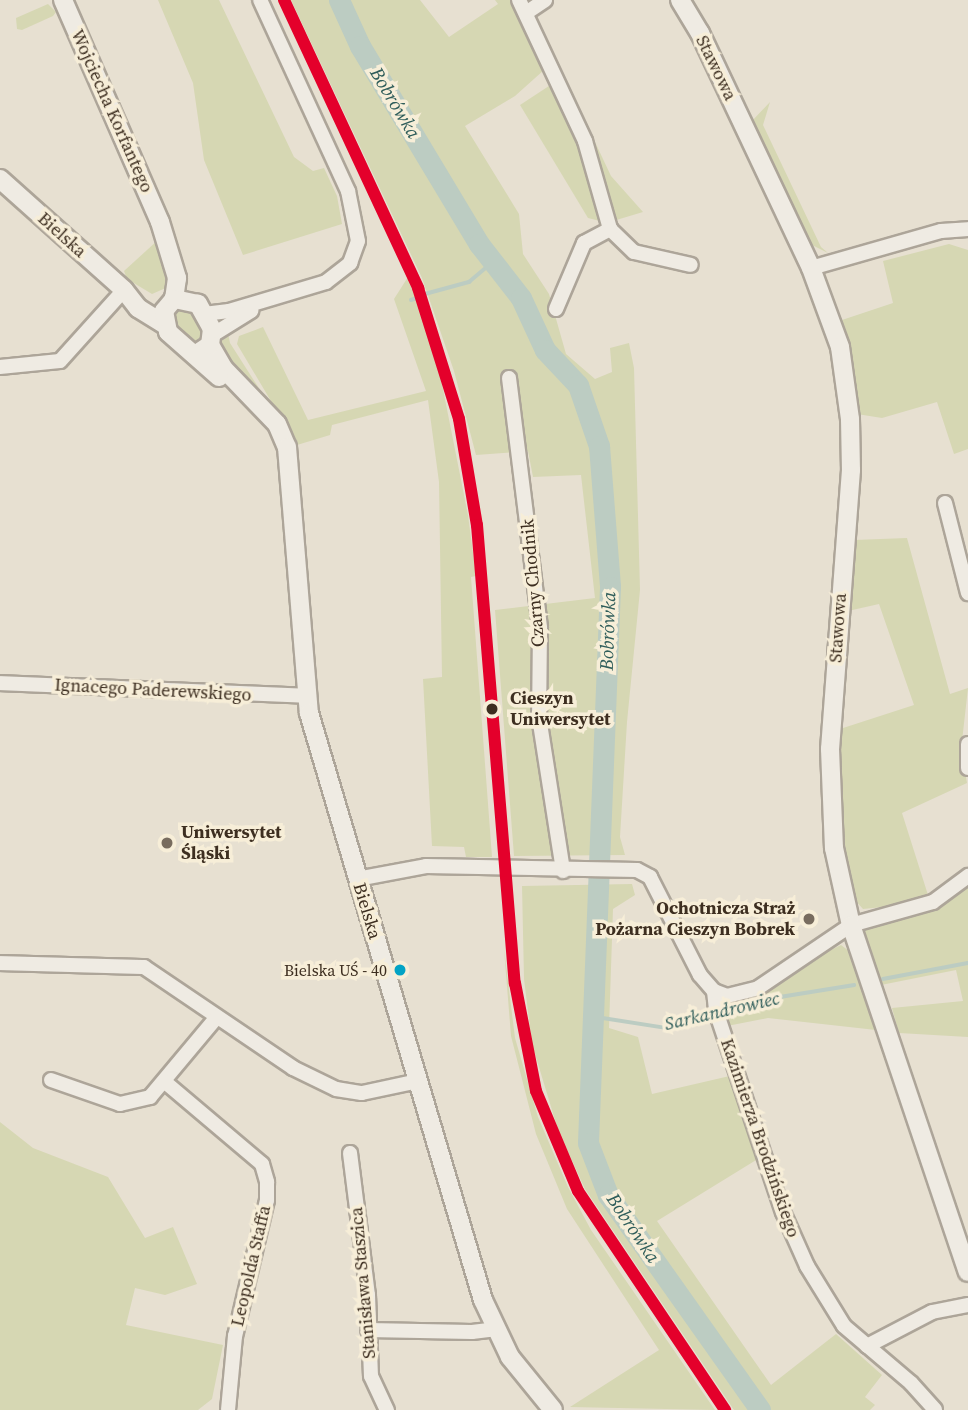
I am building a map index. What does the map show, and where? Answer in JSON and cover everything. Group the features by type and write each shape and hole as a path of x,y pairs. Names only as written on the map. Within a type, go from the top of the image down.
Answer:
{"street":[{"name":"Wojciecha Korfantego","path":"63,0 160,222 178,254 199,307 206,345"},
{"path":"199,307 274,298 339,274 354,257 359,233 348,191 260,0"},
{"path":"545,0 522,6 585,141 610,229 634,252 691,265"},
{"name":"Stawowa","path":"680,0 700,33 811,268 840,347 850,419 851,470 829,787 834,848 851,925 968,1272"},
{"name":"Bielska","path":"0,179 124,290 138,308 164,324 178,345 206,345 224,369 277,424 287,447 290,467 306,696 418,1081 495,1329 510,1357 553,1410"},
{"name":"Wojciecha Korfantego","path":"160,222 177,278 164,324"},
{"path":"556,309 584,243 610,229"},
{"path":"811,268 941,231 968,229"},
{"path":"3,367 60,361 124,290"},
{"name":"Bielska","path":"124,290 156,304 172,301 199,307"},
{"path":"206,345 274,298"},
{"name":"Czarny Chodnik","path":"509,377 540,628 539,717 564,871"},
{"path":"945,503 968,593"},
{"name":"Ignacego Paderewskiego","path":"0,683 306,696"},
{"path":"968,744 968,768"},
{"name":"Kazimierza Brodzińskiego","path":"358,879 415,866 641,871 654,881 700,975 714,991 718,1016 783,1212 807,1266 844,1326 911,1383 935,1410"},
{"path":"714,991 727,996 758,988 851,925 933,902 968,876"},
{"path":"0,963 144,967 293,1068 336,1089 362,1093 418,1081"},
{"path":"51,1080 120,1104 150,1097 217,1017"},
{"name":"Leopolda Staffa","path":"165,1082 262,1164 267,1182 267,1200 235,1336 228,1410"},
{"name":"Stanisława Staszica","path":"350,1153 371,1376 387,1410"},
{"path":"867,1346 932,1312 968,1305"},
{"path":"368,1330 495,1329"}],"green space":[{"path":"158,0 219,0 294,157 313,171 324,168 337,196 342,224 243,255 204,160 193,83"},
{"path":"291,0 420,0 449,37 498,4 495,0 512,0 544,70 515,96 465,126 519,214 523,254 549,294 566,354 595,379 612,372 610,348 629,343 634,368 640,590 627,722 620,837 625,855 514,856 495,610 595,598 581,475 533,477 528,451 476,455 454,371 422,278"},
{"path":"48,4 56,12 53,16 22,30 17,29 16,18"},
{"path":"537,19 611,176 643,212 613,221 536,24"},
{"path":"552,84 583,151 604,222 588,218 520,105"},
{"path":"770,102 763,125 821,247 828,253 810,244 752,121"},
{"path":"158,240 169,273 168,287 152,294 127,279 124,271"},
{"path":"949,244 968,250 968,449 954,454 937,402 882,418 857,414 852,356 842,320 893,303 883,261"},
{"path":"408,277 438,364 468,515 476,576 471,577 492,857 466,857 464,847 432,846 423,679 442,677 439,482 428,400 332,425 330,435 297,445 237,344 239,336 263,327 308,420 426,391 394,299"},
{"path":"179,307 190,308 204,331 204,338 195,346 190,346 175,326 173,314"},
{"path":"227,329 230,343 278,418 235,376 219,343"},
{"path":"907,538 950,694 968,688 961,750 967,783 902,813 928,895 893,906 863,909 854,899 839,820 840,729 914,705 879,604 848,611 854,540"},
{"path":"632,884 635,895 613,909 609,1028 638,1037 652,1094 734,1075 761,1157 657,1221 771,1385 836,1334 882,1375 865,1397 875,1405 870,1410 734,1410 585,1189 558,1130 532,1044 524,979 522,886"},
{"path":"968,885 968,1037 899,1033 892,1008 963,1001 956,970 881,985 863,929 935,909"},
{"path":"841,945 849,951 876,1030 768,1018 727,1026 724,1003"},
{"path":"504,949 515,1038 538,1117 568,1187 591,1230 715,1410 570,1407 659,1350 567,1209 536,1134 511,1036"},
{"path":"0,1122 33,1148 108,1177 145,1238 173,1227 197,1284 165,1295 135,1288 126,1325 223,1345 212,1399 198,1410 0,1410"}],"waterway":[{"name":"Bobrówka","path":"339,0 360,46 479,244 521,298 545,350 578,385 599,446 610,587 588,1143 608,1195 760,1410"},
{"path":"425,294 469,282 492,263"},
{"path":"411,300 417,298"},
{"name":"Sarkandrowiec","path":"883,979 968,963"},
{"name":"Sarkandrowiec","path":"720,1016 780,997 854,985"},
{"name":"Sarkandrowiec","path":"590,1016 667,1028 713,1018"}],"transit line":[{"path":"284,0 418,288 459,419 477,525 515,983 536,1091 578,1191 725,1410"}],"place":[{"name":"Cieszyn Uniwersytet","path":"492,709"},
{"name":"Uniwersytet Śląski","path":"167,843"},
{"name":"Ochotnicza Straż Pożarna Cieszyn Bobrek","path":"809,919"},
{"name":"Bielska UŚ - 40","path":"400,970"}]}
